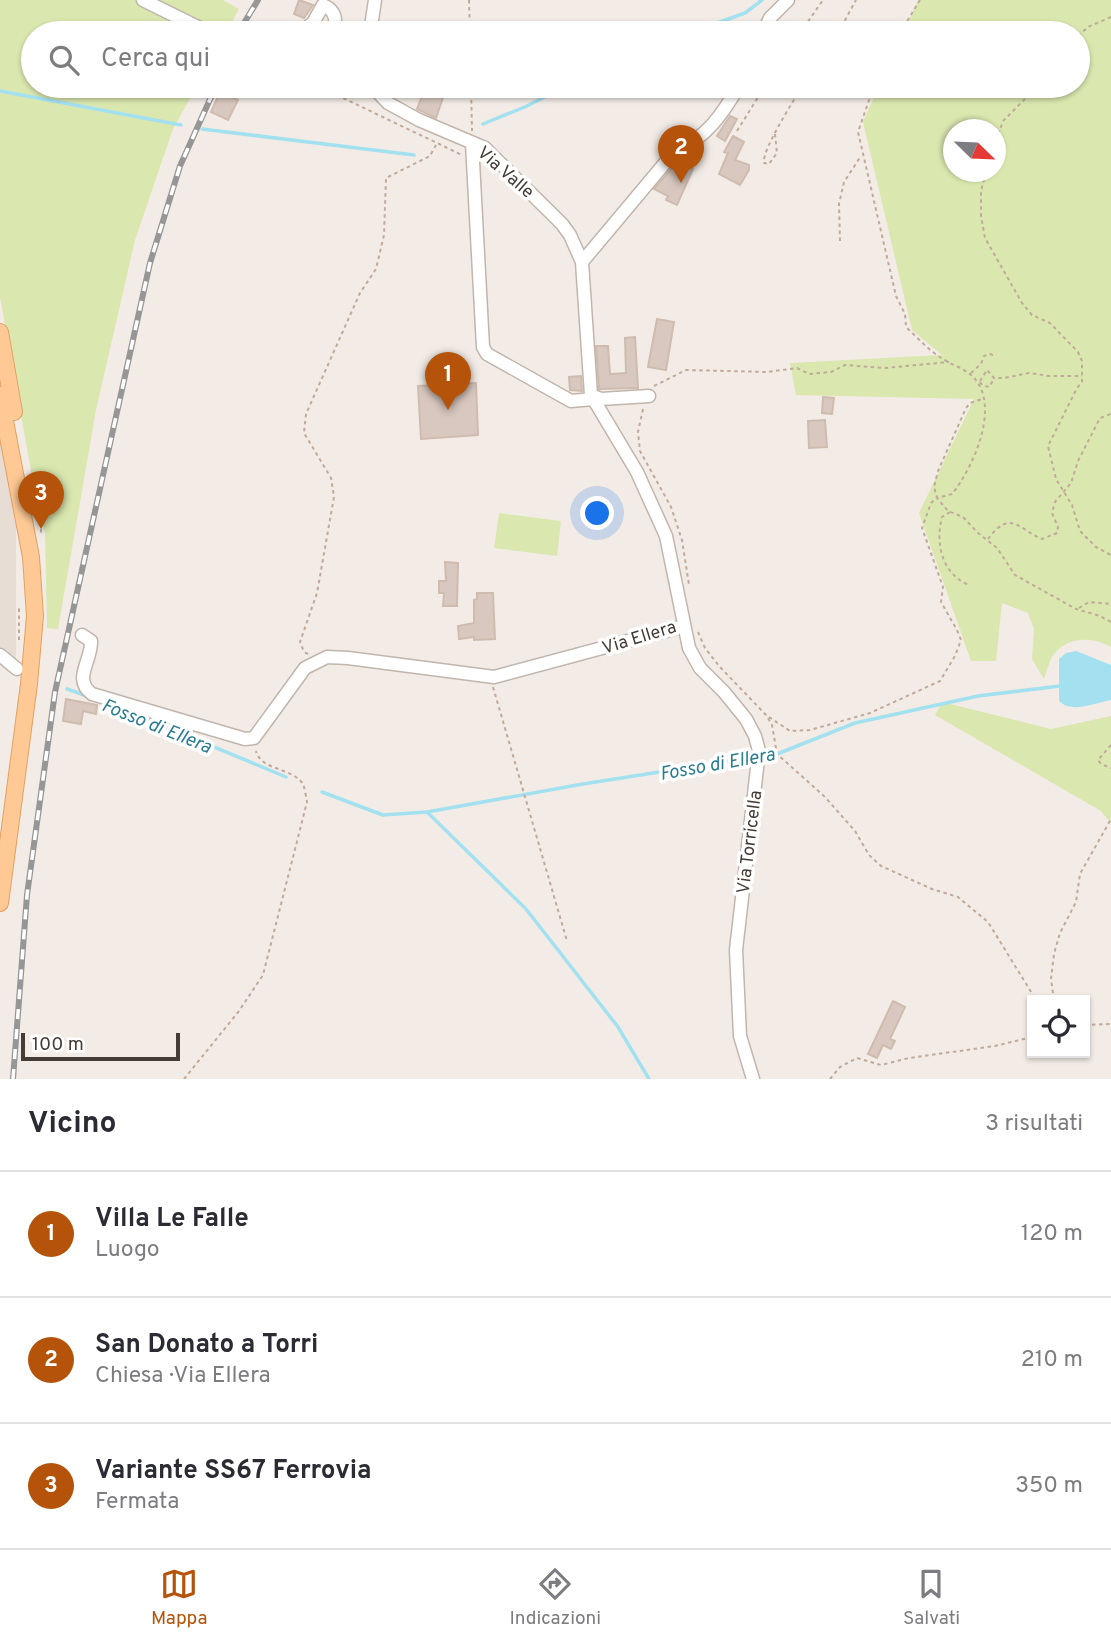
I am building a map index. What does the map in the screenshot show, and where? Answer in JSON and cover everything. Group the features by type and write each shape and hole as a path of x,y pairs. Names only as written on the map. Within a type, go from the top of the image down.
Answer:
{"main road":[{"path":"0,332 29,502 35,616 0,904"},
{"path":"0,395 31,557"}],"street":[{"path":"143,0 186,21"},
{"path":"372,21 375,0"},
{"path":"769,21 788,0"},
{"path":"314,21 323,5 331,8 336,21"},
{"name":"Via Valle","path":"383,98 419,120 485,148 562,223 582,262"},
{"path":"582,262 676,151 691,145 708,131 731,98"},
{"path":"472,143 483,347 487,354 571,401 592,397 649,396"},
{"name":"Via Ellera","path":"321,660 327,657 348,657 490,676 690,626 666,536 637,472 592,397 582,262"},
{"name":"Via Torricella","path":"690,626 689,648 700,668 746,719 755,736 759,755 736,950 740,1037 753,1079"},
{"path":"82,635 90,641 91,647 81,678 85,688 92,694 232,736 254,738 305,668 321,660"},
{"path":"0,655 17,669"}],"path":[{"path":"469,0 470,21"},
{"path":"808,21 822,0"},
{"path":"845,21 856,0"},
{"path":"907,21 920,0"},
{"path":"1090,26 1111,17"},
{"path":"343,98 473,161"},
{"path":"471,98 472,143"},
{"path":"737,131 758,98"},
{"path":"775,134 777,153 769,164 764,163 763,156 775,134 795,98"},
{"path":"870,98 858,132 896,296 905,314 906,327 942,359 989,387 995,378 1029,373 1083,376"},
{"path":"1005,119 1026,98"},
{"path":"321,660 304,652 300,642 317,593 334,497 331,478 304,433 306,414 360,293 376,269 384,235 386,178 430,156 437,143"},
{"path":"840,241 839,204 844,182 862,155"},
{"path":"983,182 981,191 985,238 1022,303 1032,314 1049,323 1077,352 1082,361 1082,382 1048,446 1056,479 1078,518 1080,531 1096,547 1111,555"},
{"path":"970,374 981,364 984,356 995,356"},
{"path":"689,588 682,540 671,508 640,451 638,432 652,387 686,370 767,372 797,368 809,374 831,372 845,366 885,368 949,362"},
{"path":"978,381 987,370 995,378"},
{"path":"766,715 790,731 810,730 870,713 940,681 961,640 941,602 943,587 922,528 931,503 937,498 952,494 977,452 983,429 982,391 978,381"},
{"path":"982,398 965,408 938,471 934,487 937,498 997,548 1014,575 1076,609 1111,622"},
{"path":"987,540 1009,523 1018,523 1030,534 1042,539 1053,536 1058,527 1052,513 1055,502 1071,483 1078,461 1100,418 1111,414"},
{"path":"951,512 942,517 940,550 948,570 969,585"},
{"path":"1076,609 1089,602 1111,604"},
{"path":"19,645 19,609 23,609"},
{"path":"690,626 705,648 766,715 772,726 777,754 825,797 855,831 869,855 881,866 932,889 958,897 988,922 1033,995"},
{"path":"490,676 567,941"},
{"path":"184,1079 239,1011 263,975 307,802 303,784 289,772 266,764 258,757 254,738"},
{"path":"1111,745 1098,762 1111,768"},
{"path":"1053,995 1051,979 1060,933 1076,902 1080,874 1111,819"},
{"path":"1090,1025 1111,1024"},
{"path":"830,1079 840,1067 857,1058 881,1065 1027,1038"}],"shaded area":[{"path":"0,440 16,526 16,660 11,666 0,657"}],"green space":[{"path":"0,0 223,0 239,9 232,21 21,21 21,98 190,98 173,129 135,240 96,410 58,629 47,628 45,533 37,505 0,297"},
{"path":"918,0 1111,0 1111,647 1090,640 1067,643 1053,656 1044,679 1032,659 1034,629 1028,613 1002,603 996,661 971,661 919,513 974,399 796,395 790,363 942,355 912,330 863,122 874,98 1090,98 1090,21 908,21"},
{"path":"499,513 561,521 557,556 494,548"},
{"path":"942,702 1051,729 1111,716 1111,824 1101,811 935,715"}],"water":[{"path":"1076,651 1111,665 1111,700 1077,707 1064,705 1059,701 1059,659 1066,653"}],"building":[{"path":"299,0 313,5 304,18 294,14"},
{"path":"217,98 238,100 228,120 211,112"},
{"path":"421,98 443,98 436,118 417,109"},
{"path":"730,116 737,119 725,141 717,136"},
{"path":"733,136 744,142 735,160 749,165 740,185 719,174 728,153 724,152"},
{"path":"677,162 693,169 677,205 666,200 668,196 654,189"},
{"path":"657,319 674,322 666,370 648,367"},
{"path":"635,337 638,388 599,389 596,346 608,346 610,374 626,373 625,338"},
{"path":"581,376 582,391 570,390 569,377"},
{"path":"476,383 478,435 421,439 418,386"},
{"path":"823,397 834,398 832,414 822,413"},
{"path":"825,420 827,447 809,448 808,421"},
{"path":"445,562 458,563 457,606 443,606 444,593 439,593 439,581 446,581"},
{"path":"477,593 493,593 495,639 459,639 458,626 474,623 474,600 477,599"},
{"path":"66,699 97,705 96,714 83,711 81,724 63,721"},
{"path":"893,1001 905,1007 890,1039 895,1041 891,1049 883,1045 877,1058 868,1054"}],"waterway":[{"path":"723,21 745,13 762,0"},
{"path":"0,91 21,95"},
{"path":"37,98 181,125"},
{"path":"483,124 543,98"},
{"path":"202,129 414,155"},
{"name":"Fosso di Ellera","path":"762,756 777,754 855,723 978,696 1060,686"},
{"name":"Fosso di Ellera","path":"67,689 87,696"},
{"name":"Fosso di Ellera","path":"123,709 286,777"},
{"name":"Fosso di Ellera","path":"322,792 383,815 427,812 755,757"},
{"path":"427,812 526,909 618,1027 649,1079"}],"railway":[{"path":"245,21 258,0"},
{"path":"13,1079 27,895 55,692 150,263 180,166 211,98"}],"place":[{"name":"San Donato a Torri","path":"681,183"},
{"name":"Villa Le Falle","path":"448,410"},
{"name":"Variante SS67 Ferrovia","path":"41,529"}]}
